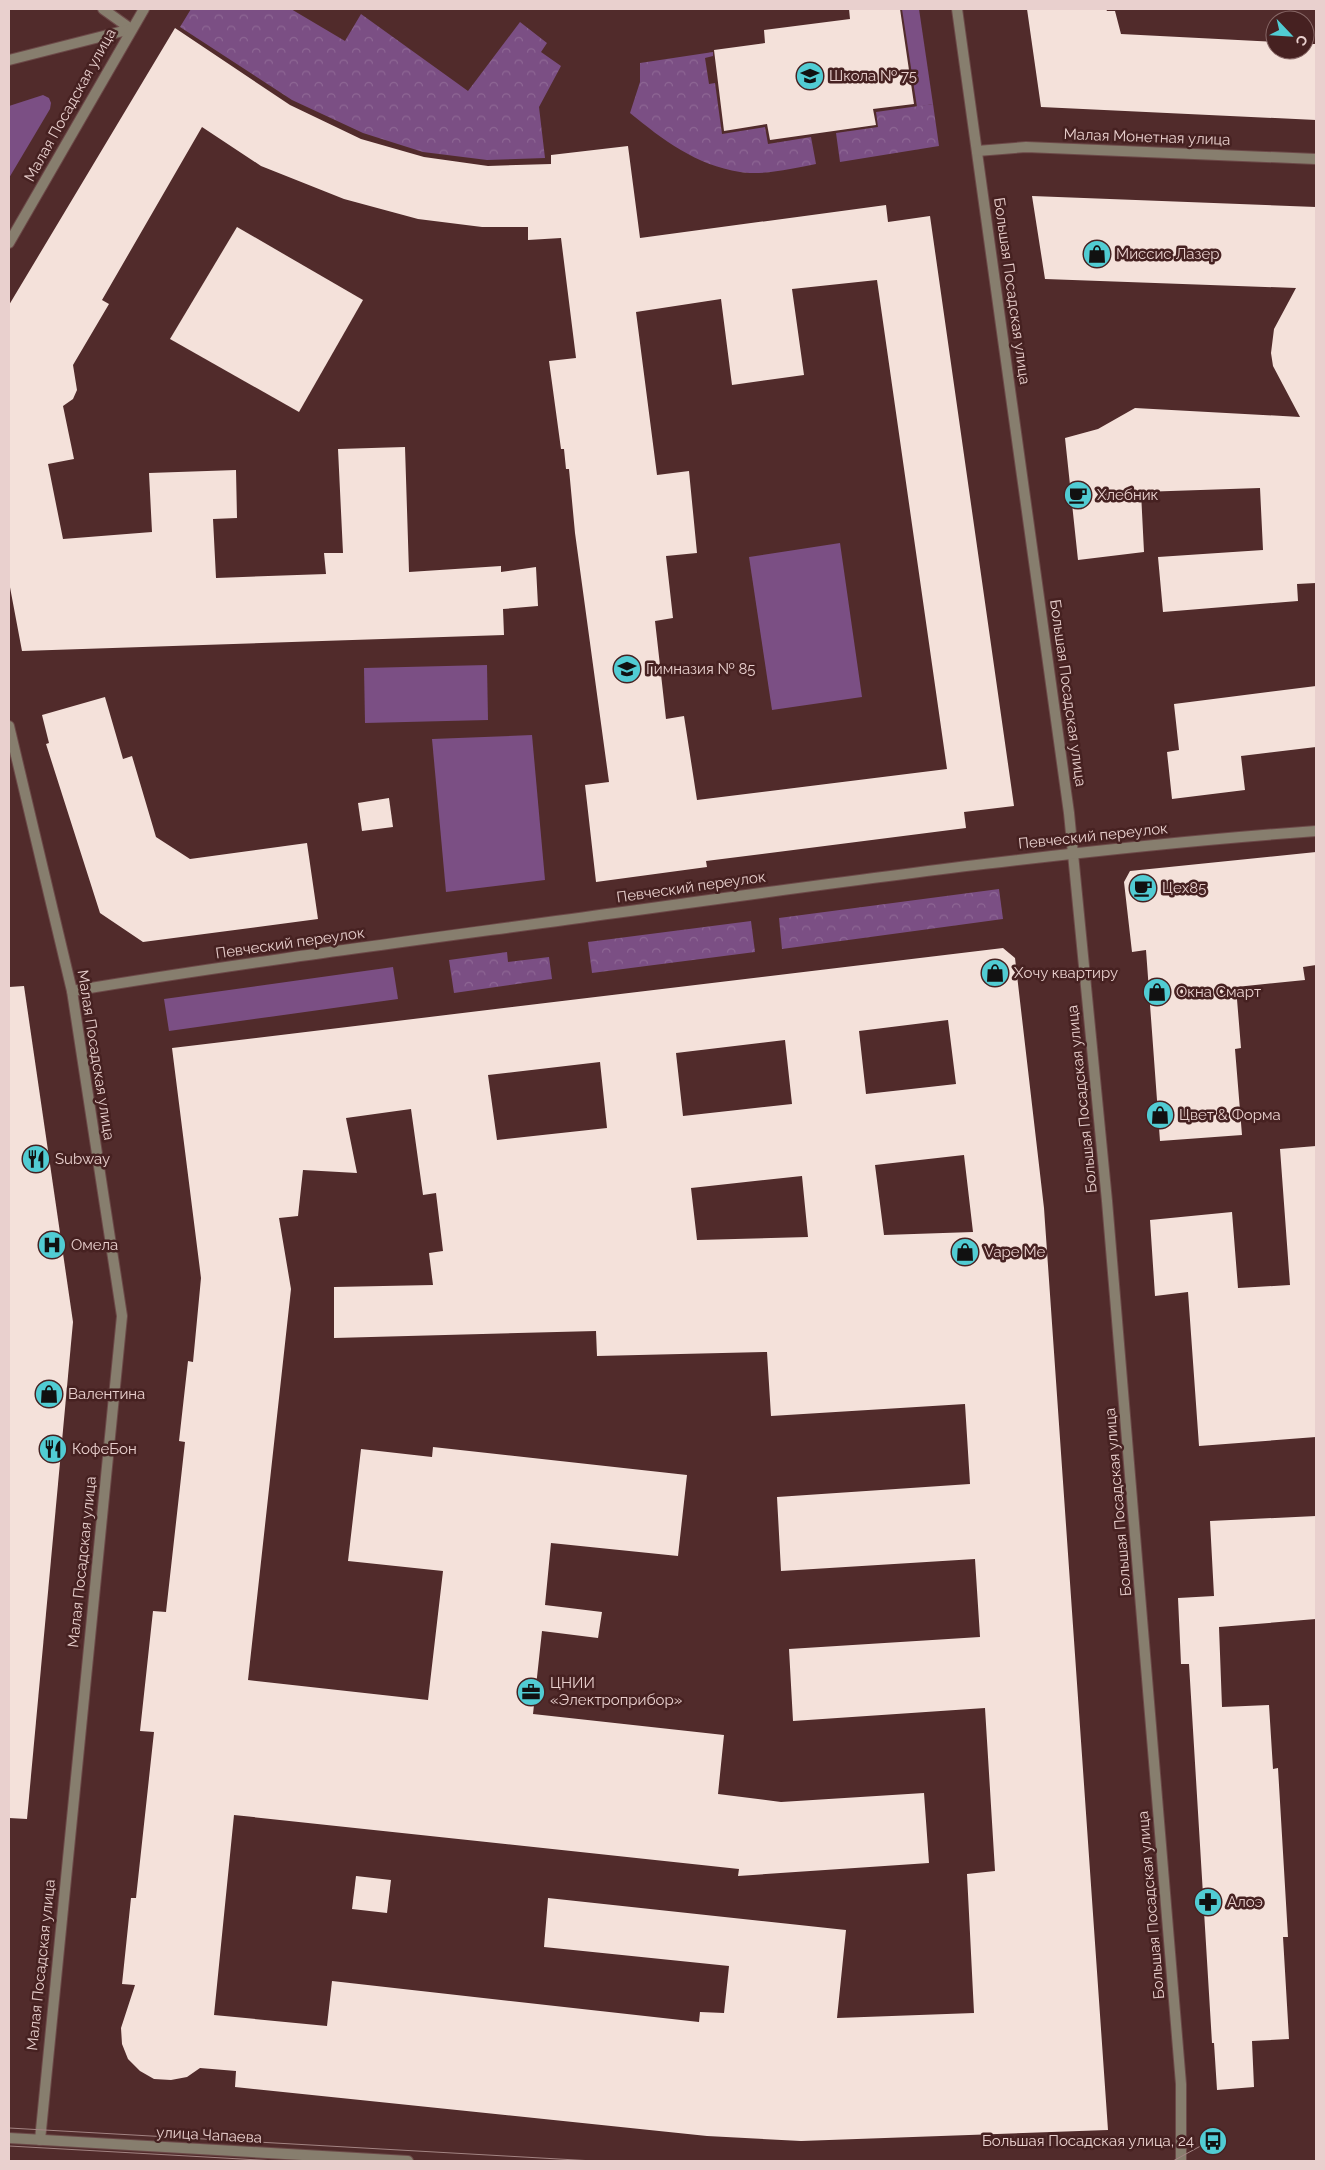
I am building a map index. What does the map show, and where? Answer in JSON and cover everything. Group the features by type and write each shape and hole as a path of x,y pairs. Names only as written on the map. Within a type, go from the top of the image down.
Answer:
{"street":[{"path":"103,9 131,29"},
{"name":"Малая Посадская улица","path":"9,244 144,9"},
{"name":"Большая Посадская улица","path":"957,9 1059,736 1072,852 1106,1188 1142,1596 1181,2084 1182,2161"},
{"path":"9,60 131,29"},
{"name":"Малая Монетная улица","path":"977,151 1026,147 1316,159"},
{"name":"Малая Посадская улица","path":"9,726 72,991 122,1316 40,2140"},
{"name":"Певческий переулок","path":"72,991 476,932 1072,852 1191,840 1316,831"},
{"name":"улица Чапаева","path":"9,2138 408,2161"}],"green space":[{"path":"191,9 291,9 345,41 361,14 468,91 520,22 547,43 541,52 561,66 539,107 545,158 487,160 423,152 363,133 292,100 180,27"},
{"path":"902,9 919,9 933,104 917,107"},
{"path":"713,52 713,56 705,58 709,84 715,83 722,134 765,127 768,144 811,137 816,164 758,173 724,169 681,150 655,133 630,113 640,82 640,63"},
{"path":"43,95 49,98 51,103 50,109 9,178 9,106"},
{"path":"933,104 939,146 840,162 836,133 878,127 876,112"},
{"path":"840,543 862,697 772,710 749,557"},
{"path":"487,665 488,720 365,723 364,668"},
{"path":"532,735 545,880 446,892 432,739"},
{"path":"999,889 1003,919 782,949 779,918"},
{"path":"751,921 755,952 592,973 588,942"},
{"path":"507,952 508,962 549,957 552,979 454,993 449,960"},
{"path":"393,967 398,999 169,1031 164,999"}],"building":[{"name":"Школа № 75","path":"849,9 900,9 914,104 873,109 876,125 770,140 767,124 724,131 714,50 765,43 764,30 850,19"},
{"path":"1027,9 1106,9 1107,11 1115,11 1121,34 1265,41 1265,60 1315,60 1316,44 1316,120 1041,107"},
{"path":"175,28 290,105 361,139 424,157 488,166 551,164 551,155 628,146 640,238 886,205 888,222 930,216 1014,806 964,812 966,828 706,861 707,867 596,882 585,785 609,782 575,533 569,469 566,469 564,449 561,449 549,361 576,358 561,238 528,240 528,227 482,227 418,219 344,199 261,166 202,127 102,300 109,304 73,365 77,390 73,399 63,406 74,459 48,464 63,539 152,532 149,473 236,470 237,518 213,519 216,578 326,574 324,553 343,553 338,449 405,447 409,572 501,566 501,572 536,567 538,606 503,609 504,635 22,651 9,582 9,305","holes":["877,280 947,769 697,800 684,716 666,719 655,621 673,618 666,556 697,553 689,471 657,475 636,312 721,299 732,385 804,375 792,289"]},
{"path":"1032,196 1316,207 1316,583 1297,584 1298,601 1163,612 1158,557 1263,550 1260,488 1141,492 1144,552 1078,560 1065,438 1098,429 1135,408 1300,417 1273,366 1271,353 1274,329 1296,288 1045,279"},
{"path":"237,227 363,300 299,412 170,339"},
{"path":"1316,686 1316,747 1241,756 1245,790 1172,799 1167,752 1179,750 1174,704"},
{"path":"105,697 123,759 132,756 156,837 190,859 307,843 318,919 143,942 100,913 46,744 49,743 42,715"},
{"path":"389,798 393,827 362,831 358,803"},
{"path":"1316,852 1316,965 1303,967 1305,980 1236,987 1241,1048 1235,1049 1242,1135 1160,1141 1146,950 1132,952 1124,882 1130,871"},
{"path":"1003,948 1015,958 1044,1208 1108,2130 801,2141 707,2136 235,2087 236,2071 200,2068 187,2077 171,2080 154,2079 140,2071 128,2059 122,2044 121,2028 135,1985 122,1984 131,1898 136,1898 154,1732 140,1731 153,1611 166,1612 185,1442 179,1441 188,1361 193,1362 201,1278 172,1048","holes":["948,1020 956,1084 866,1094 859,1031","785,1040 792,1104 683,1116 676,1053","600,1062 607,1128 497,1140 488,1075","411,1109 423,1195 436,1193 443,1251 429,1253 433,1285 334,1287 334,1338 596,1331 597,1356 767,1352 771,1416 965,1404 970,1484 777,1497 781,1571 975,1559 980,1637 789,1649 793,1721 985,1708 995,1871 967,1874 974,2013 837,2018 846,1930 548,1898 544,1947 729,1966 724,2013 700,2012 699,2022 332,1981 327,2026 214,2015 234,1815 739,1869 738,1876 929,1863 924,1793 781,1802 718,1794 724,1735 533,1714 542,1631 598,1638 602,1612 545,1605 551,1543 678,1556 687,1475 433,1447 432,1457 361,1449 348,1561 443,1571 428,1700 248,1680 291,1289 279,1218 298,1216 303,1170 357,1173 346,1118","964,1155 973,1232 884,1235 875,1165","802,1176 808,1237 697,1240 691,1188"]},
{"path":"24,986 73,1322 27,1819 9,1818 9,987"},
{"path":"1316,1146 1316,1437 1199,1446 1188,1292 1155,1296 1150,1220 1232,1212 1238,1288 1290,1285 1280,1149"},
{"path":"1316,1516 1316,1619 1219,1627 1222,1707 1269,1705 1273,1769 1278,1768 1288,1937 1283,1937 1289,2039 1252,2041 1254,2087 1217,2090 1214,2043 1212,2043 1189,1664 1181,1664 1178,1598 1214,1596 1210,1521"},
{"path":"356,1876 391,1880 387,1913 352,1909"}],"tram line":[{"path":"9,2128 594,2161"},
{"path":"1173,2161 1208,2142 1219,2140"},
{"path":"9,2146 277,2161"}],"place":[{"name":"Школа № 75","path":"810,76"},
{"name":"Миссис Лазер","path":"1097,254"},
{"name":"Хлебник","path":"1078,495"},
{"name":"Гимназия № 85","path":"627,669"},
{"name":"Цех85","path":"1143,888"},
{"name":"Хочу квартиру","path":"995,973"},
{"name":"Окна Смарт","path":"1157,992"},
{"name":"Цвет & Форма","path":"1160,1115"},
{"name":"Subway","path":"36,1159"},
{"name":"Омела","path":"52,1245"},
{"name":"Vape Me","path":"965,1252"},
{"name":"Валентина","path":"49,1394"},
{"name":"КофеБон","path":"53,1449"},
{"name":"ЦНИИ «Электроприбор»","path":"531,1692"},
{"name":"Алоэ","path":"1208,1902"},
{"name":"Большая Посадская улица, 24","path":"1213,2141"}]}
